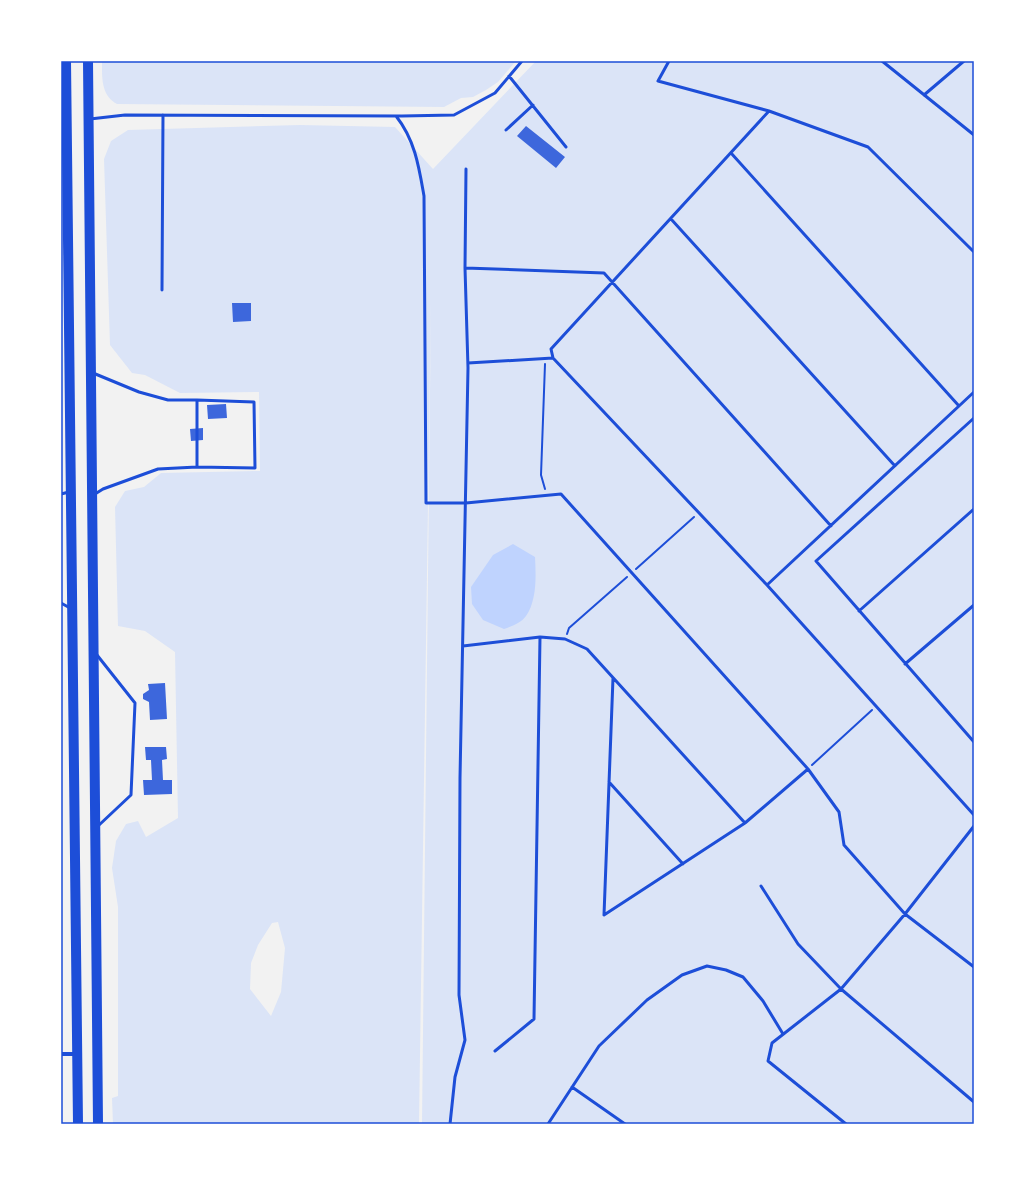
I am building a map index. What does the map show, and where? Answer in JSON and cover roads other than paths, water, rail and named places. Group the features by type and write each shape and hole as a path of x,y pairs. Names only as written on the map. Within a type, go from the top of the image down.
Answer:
{"main road":[{"path":"66,61 65,259 74,610 78,1124"},
{"path":"88,61 90,119 93,650 98,1124"}],"street":[{"path":"61,1054 78,1054"}],"lane":[{"path":"90,119 125,115 454,115 494,93 522,61"},
{"path":"669,61 658,81 769,111 868,147 974,252"},
{"path":"882,61 974,135"},
{"path":"924,95 964,61"},
{"path":"509,76 566,147"},
{"path":"506,130 533,105"},
{"path":"769,111 551,349 553,358 767,586 974,816"},
{"path":"162,290 163,115"},
{"path":"396,116 406,128 418,160 424,196 426,503 466,503 561,494 808,769 839,812 844,845 905,914 974,967"},
{"path":"731,153 959,406"},
{"path":"450,1124 455,1077 465,1040 459,996 468,363 465,268 466,169"},
{"path":"671,219 895,466"},
{"path":"465,268 604,273 831,526"},
{"path":"468,363 553,358"},
{"path":"91,372 138,392 160,398 254,402 255,468 197,467 158,469 103,488 92,496"},
{"path":"767,586 974,392"},
{"path":"196,400 198,433 197,467"},
{"path":"974,418 816,561 974,742"},
{"path":"970,421 974,425"},
{"path":"61,494 72,491"},
{"path":"859,611 974,509"},
{"path":"61,603 74,610"},
{"path":"905,664 974,605"},
{"path":"463,646 540,637 565,639 587,649 745,823"},
{"path":"495,1051 534,1019 540,637"},
{"path":"93,650 134,703 131,795 95,829"},
{"path":"613,678 604,915 745,823 808,769"},
{"path":"609,782 683,864"},
{"path":"846,1124 768,1060 772,1044 841,989 905,914 974,826"},
{"path":"761,886 798,944 841,989 974,1102"},
{"path":"548,1124 599,1046 647,1000 682,975 707,966 726,970 743,977 763,1001 783,1034"},
{"path":"572,1087 625,1124"}],"water":[{"path":"513,544 535,557 535,588 530,610 526,616 519,622 504,629 483,620 472,604 471,587 493,555"}]}
